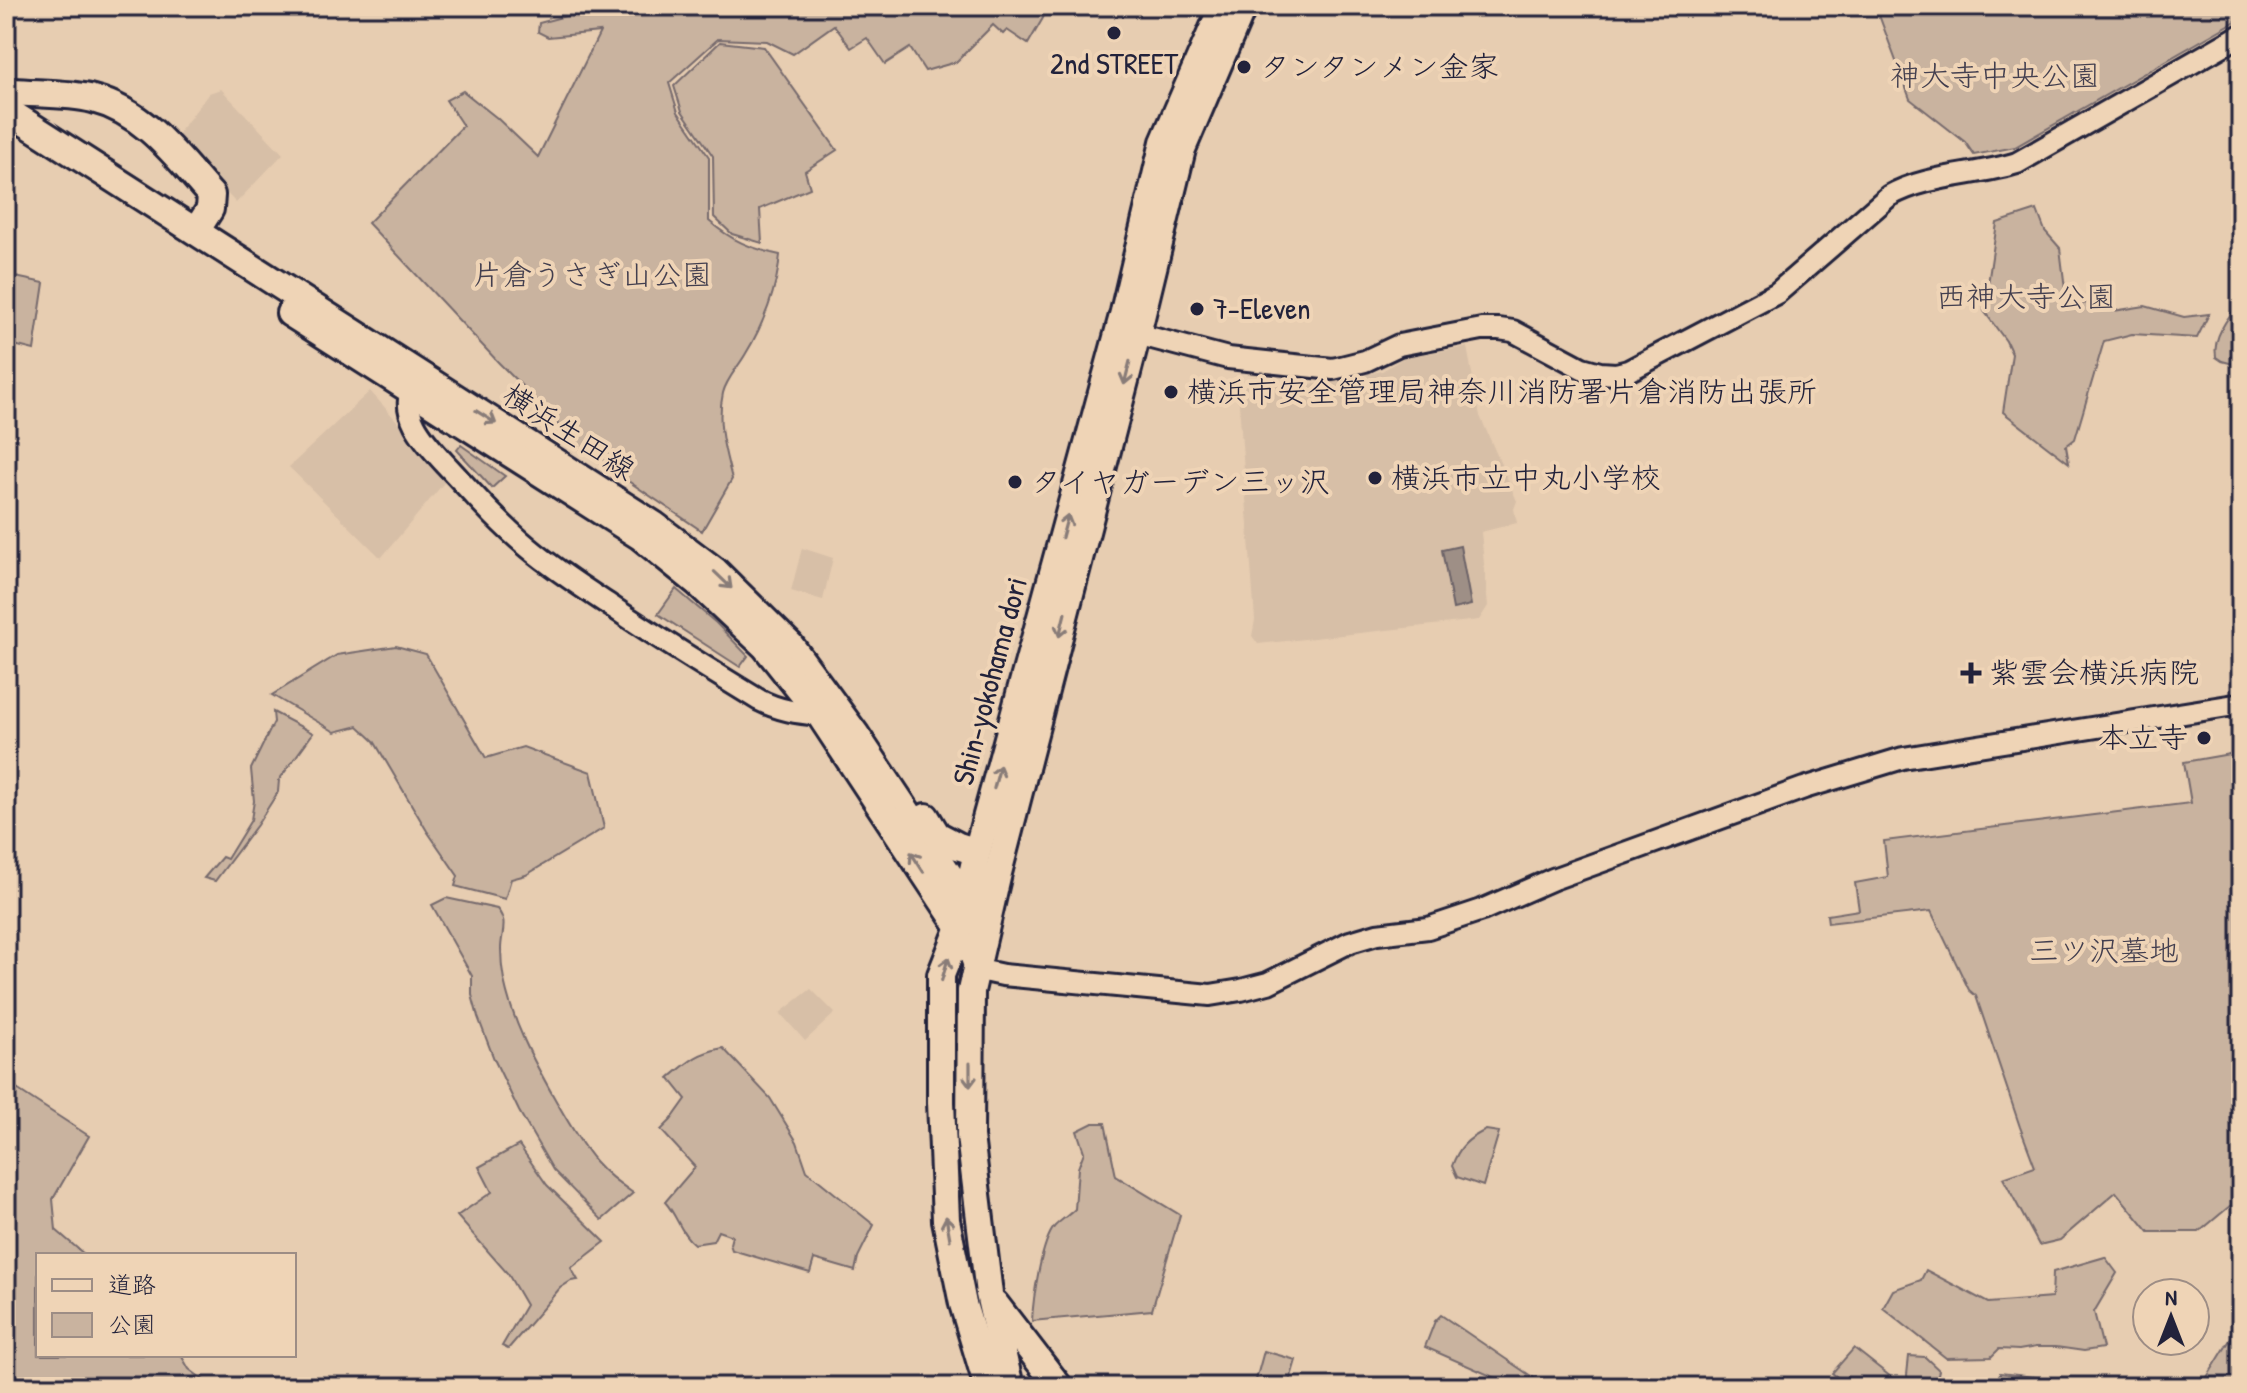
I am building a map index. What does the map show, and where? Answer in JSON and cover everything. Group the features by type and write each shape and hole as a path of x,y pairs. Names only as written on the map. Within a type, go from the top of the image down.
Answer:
{"main road":[{"name":"Shin-yokohama dori","path":"1010,1387 989,1294 970,1136 971,991 975,969 972,928 965,899 1124,312 1164,142 1223,6"},
{"name":"Shin-yokohama dori","path":"988,1387 963,1304 946,1220 941,1102 941,975 972,928 998,873 1182,149 1243,6"},
{"path":"6,103 13,92 92,99 123,110 158,136 211,195 210,209 196,231"},
{"name":"横浜生田線","path":"6,110 196,231 640,536 698,583 765,646 820,715 972,928"},
{"name":"横浜生田線","path":"6,131 415,383 654,525 715,571 790,645 856,735 965,899"},
{"path":"856,735 898,773 937,835 977,852"},
{"path":"989,1294 1059,1387"},
{"path":"963,1304 971,1387"}],"street":[{"path":"1137,334 1228,358 1333,369 1365,361 1399,345 1482,329 1499,329 1513,331 1582,368 1600,373 1628,371 1777,293 1889,196 1905,187 1993,171 2017,163 2241,35"},
{"path":"415,383 411,414 419,434 489,511 529,548 570,580 759,700 789,712 820,715"},
{"path":"975,969 1003,975 1210,995 1241,990 1268,983 1350,942 1377,934 1428,928 1804,788 1903,758 2241,704"}],"shaded area":[{"path":"221,89 283,154 236,203 175,138 209,93"},
{"name":"横浜市立中丸小学校","path":"1467,347 1480,416 1517,501 1514,509 1517,523 1481,532 1488,606 1479,620 1258,644 1252,636 1255,620 1238,390 1251,382 1320,384 1382,371 1405,357"},
{"path":"370,391 448,478 381,558 289,467"},
{"path":"1460,546 1471,605 1453,609 1442,550"},
{"path":"802,548 833,558 823,600 791,591"},
{"path":"811,989 835,1013 805,1041 780,1013"}],"green space":[{"name":"片倉うさぎ山公園","path":"603,6 1047,6 1028,44 1007,30 1003,34 993,25 956,62 925,71 910,48 885,64 867,38 851,48 834,25 793,54 767,41 718,39 669,83 678,112 709,157 709,221 742,243 780,255 776,281 763,320 723,393 721,426 732,479 702,531 560,435 557,421 368,223 463,126 446,100 463,91 538,157 600,32 548,37 538,32 539,23"},
{"name":"神大寺中央公園","path":"2241,6 2241,18 2015,147 1974,155 1965,142 1910,99 1876,7"},
{"path":"720,42 764,47 837,150 805,171 810,188 760,209 762,243 732,234 714,217 713,156 682,111 674,86"},
{"name":"西神大寺公園","path":"2037,210 2045,231 2060,248 2067,305 2111,301 2113,311 2145,306 2184,317 2209,314 2197,338 2132,334 2104,341 2075,439 2066,446 2069,463 2003,412 2012,354 1984,311 1997,223"},
{"path":"6,275 44,283 34,350 6,343"},
{"path":"2241,301 2241,366 2222,361 2216,357 2215,349 2222,327"},
{"path":"461,445 505,476 492,488 457,450"},
{"path":"676,589 748,656 740,667 658,614"},
{"path":"396,646 426,654 486,758 523,747 591,772 604,828 526,875 511,879 505,899 455,886 458,876 427,831 374,741 358,726 335,732 272,695 337,655"},
{"path":"273,712 313,733 279,780 278,792 257,825 215,881 204,878 222,857 227,859 251,820 254,801 251,769 274,722"},
{"name":"三ツ沢墓地","path":"2241,752 2241,1203 2230,1206 2199,1232 2149,1232 2116,1192 2060,1240 2039,1245 2003,1178 2035,1167 1976,996 1969,990 1931,911 1828,923 1827,915 1859,910 1855,883 1888,877 1884,841 2191,803 2184,762"},
{"path":"446,898 497,909 501,914 504,924 501,949 504,980 525,1041 584,1146 604,1170 633,1193 602,1220 553,1170 519,1111 478,1017 472,995 472,976 432,905"},
{"path":"723,1048 770,1098 797,1142 807,1171 874,1225 858,1257 855,1271 814,1259 810,1273 732,1250 732,1236 718,1231 713,1241 694,1244 665,1202 695,1167 661,1130 686,1099 669,1078 694,1058"},
{"path":"6,1082 89,1136 53,1199 56,1230 83,1253 36,1253 36,1357 182,1357 189,1369 213,1387 22,1387 6,1357"},
{"path":"1093,1123 1105,1123 1116,1176 1180,1215 1152,1310 1032,1321 1046,1244 1055,1226 1075,1209 1078,1168 1084,1152 1077,1131"},
{"path":"1486,1130 1499,1132 1483,1186 1457,1177 1452,1166 1464,1144"},
{"path":"519,1145 547,1185 605,1242 571,1268 578,1280 560,1288 508,1349 502,1346 526,1305 508,1274 457,1216 492,1192 479,1167"},
{"path":"2105,1257 2117,1273 2094,1312 2103,1348 2084,1351 2056,1347 1999,1349 1991,1357 1946,1358 1883,1308 1893,1290 1921,1280 1926,1270 1988,1303 2052,1298 2053,1272"},
{"path":"1441,1315 1547,1387 1516,1387 1425,1347 1435,1321"},
{"path":"2241,1322 2241,1387 2201,1387"},
{"path":"1854,1348 1896,1381 1896,1387 1850,1387 1832,1373"},
{"path":"1264,1351 1296,1360 1288,1387 1252,1387"},
{"path":"1909,1356 1925,1357 1939,1370 1935,1387 1909,1387"},
{"path":"2000,1373 2079,1382 2081,1387 1999,1387"}],"place":[{"name":"2nd STREET","path":"1114,33"},
{"name":"タンタンメン金家","path":"1244,67"},
{"name":"7-Eleven","path":"1197,309"},
{"name":"横浜市安全管理局神奈川消防署片倉消防出張所","path":"1171,392"},
{"name":"横浜市立中丸小学校","path":"1375,478"},
{"name":"タイヤガーデン三ッ沢","path":"1015,482"},
{"name":"紫雲会横浜病院","path":"1971,673"},
{"name":"本立寺","path":"2204,738"}]}
